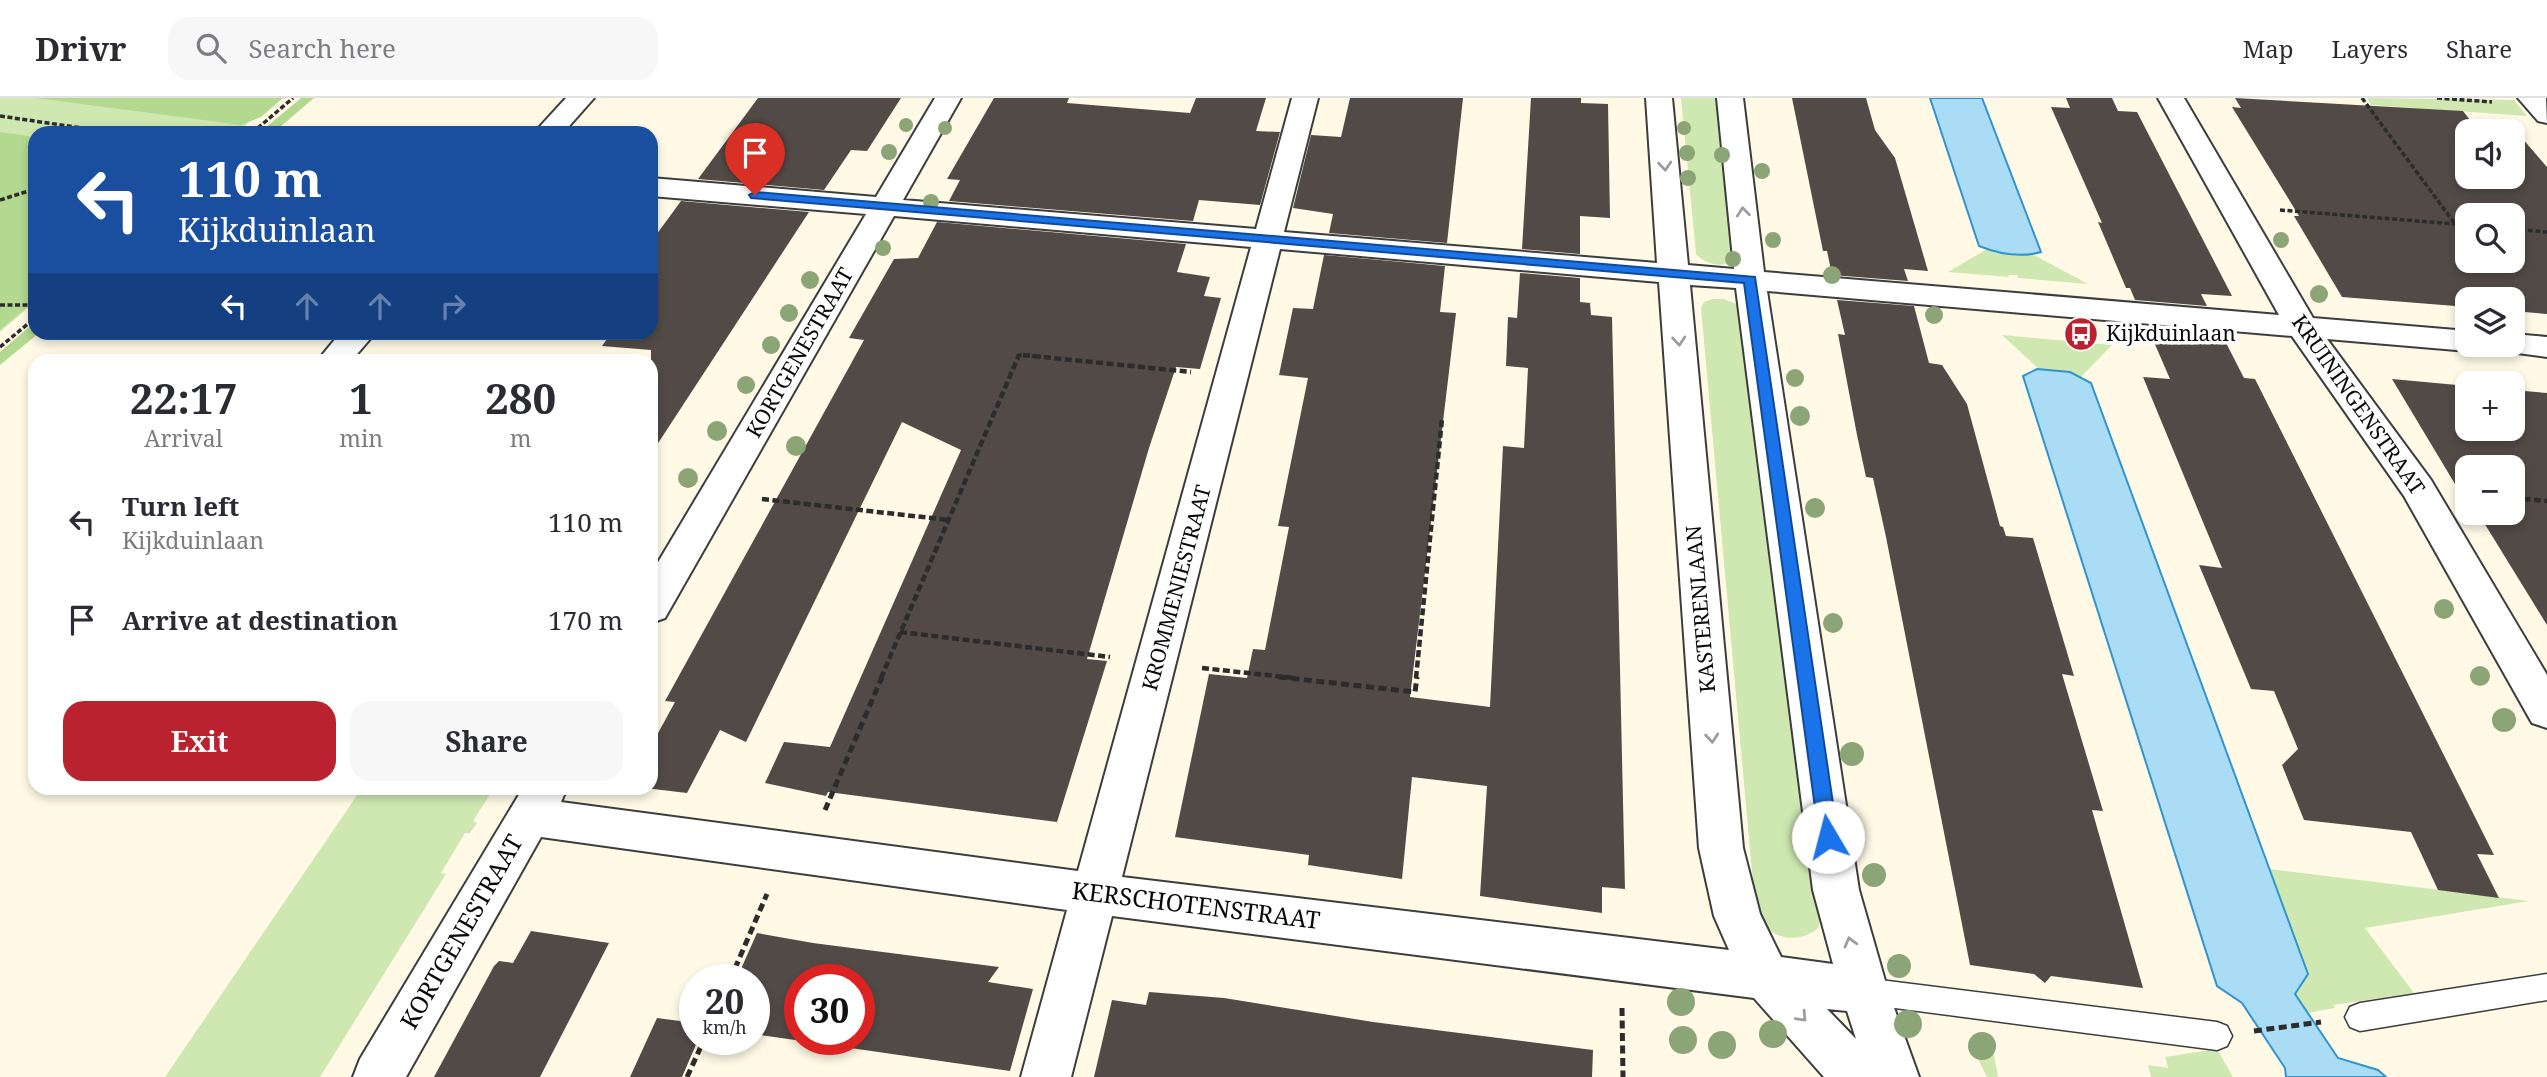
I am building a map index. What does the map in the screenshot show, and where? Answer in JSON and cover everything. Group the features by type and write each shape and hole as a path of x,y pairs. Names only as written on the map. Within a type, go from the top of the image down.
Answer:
{"street":[{"path":"555,126 581,98"},
{"name":"KORTGENESTRAAT","path":"658,596 948,98"},
{"name":"KROMMENIESTRAAT","path":"1046,1077 1305,98"},
{"name":"KASTERENLAAN","path":"1659,98 1721,848 1737,916 1766,977 1857,1077"},
{"path":"1730,98 1750,280 1836,890 1864,991 1894,1077"},
{"name":"KRUININGENSTRAAT","path":"2171,98 2302,327 2418,489 2547,711"},
{"path":"658,188 2455,340"},
{"path":"340,354 353,340"},
{"path":"2525,346 2547,347"},
{"name":"KORTGENESTRAAT","path":"378,1077 538,802"},
{"name":"KERSCHOTENSTRAAT","path":"538,802 796,853 1096,894 1621,958 1864,991"}],"lane":[{"path":"2360,1017 2547,987"},
{"path":"1864,991 2217,1036"}],"path":[{"path":"260,126 293,98"},
{"path":"2362,98 2455,224"},
{"path":"2437,98 2541,106"},
{"path":"0,116 68,126"},
{"path":"0,200 28,191"},
{"path":"2234,206 2455,224"},
{"path":"2525,230 2547,232"},
{"path":"0,305 28,305"},
{"path":"0,347 28,324"},
{"path":"738,964 796,853 900,632 1019,355 1233,376"},
{"path":"900,632 1415,692 1442,419"},
{"path":"718,494 949,520"},
{"path":"2525,499 2547,501"},
{"path":"1621,958 1623,1077"},
{"path":"2217,1036 2360,1017"},
{"path":"687,1077 697,1055"}],"green space":[{"path":"0,98 277,98 244,126 28,126 28,308 0,332"},
{"path":"36,98 283,98 261,117 241,125"},
{"path":"301,98 314,98 281,126 267,126"},
{"path":"1681,98 1717,98 1735,262 1714,264 1704,261 1696,254"},
{"path":"2367,98 2514,100 2527,116 2371,105"},
{"path":"0,132 28,136 28,306 0,330"},
{"path":"1987,249 1996,253 2032,254 2088,284 2018,278 2017,275 2008,275 2009,277 1948,272"},
{"path":"1724,299 1739,305 1820,912 1819,927 1805,936 1789,938 1774,933 1761,920 1755,905 1701,308 1704,302"},
{"path":"28,328 28,340 30,340 0,365 0,352"},
{"path":"2002,335 2112,345 2080,378 2070,372 2040,370"},
{"path":"357,795 490,795 473,821 477,823 470,833 465,833 441,873 446,874 320,1077 165,1077"},
{"path":"2270,869 2529,901 2365,928 2414,993 2333,1005 2335,1008 2307,1013 2295,994 2308,974"},
{"path":"1969,1041 1992,1045 1998,1077 1987,1077"},
{"path":"2217,1049 2233,1077 2151,1077 2148,1065 2168,1068 2165,1057"}],"water":[{"path":"1930,98 1982,98 2041,252 2010,254 1979,246"},
{"path":"2037,369 2070,372 2091,383 2308,974 2295,994 2338,1058 2378,1070 2386,1077 2286,1077 2285,1068 2242,1003 2217,986 2023,376"}],"building":[{"path":"758,98 901,98 867,151 851,150 824,190 698,179"},
{"path":"994,98 1069,98 1067,103 1190,113 1196,98 1266,98 1256,131 1280,132 1260,205 1199,200 1193,221 949,201 960,180 947,179"},
{"path":"1350,98 1463,98 1447,243 1329,233 1333,214 1293,208 1311,135 1341,137"},
{"path":"1531,98 1581,98 1581,103 1608,104 1610,218 1580,216 1580,254 1522,249"},
{"path":"1792,98 1866,98 1875,130 1895,158 1928,271 1904,269 1908,281 1832,275 1827,251 1823,251"},
{"path":"2066,98 2112,98 2118,111 2137,112 2232,296 2201,294 2207,306 2135,300 2130,288 2126,288 2098,222 2102,223 2051,107 2070,108"},
{"path":"2235,98 2463,111 2469,119 2455,119 2455,189 2525,189 2525,142 2547,167 2547,314 2525,312 2525,287 2455,287 2455,306 2342,297 2294,216 2299,216 2232,107 2241,108"},
{"path":"681,201 809,212 658,443 658,354 651,354 651,350 602,346 606,340 658,340 658,232"},
{"path":"937,222 1186,244 1177,272 1210,277 1204,296 1221,298 1200,369 1176,367 1149,448 1087,659 1107,661 1057,822 828,792 826,796 765,783 784,742 830,747 961,450 902,422 746,742 720,730 687,793 658,790 658,733 675,702 665,701 864,340 849,338 894,259 918,258"},
{"path":"1324,255 1445,266 1440,312 1456,313 1410,697 1490,707 1503,446 1524,448 1528,368 1506,366 1508,317 1517,318 1520,273 1580,278 1580,302 1590,303 1591,315 1612,317 1625,889 1602,887 1602,913 1480,896 1487,786 1412,777 1402,879 1308,865 1309,855 1175,837 1209,674 1247,678 1253,649 1265,650 1289,527 1278,526 1308,378 1279,375 1293,308 1313,309"},
{"path":"1837,300 1914,306 1929,363 1942,365 1967,404 2000,526 2006,536 2033,538 2074,676 2062,674 2103,811 2092,810 2143,988 2051,976 2045,983 2034,974 1970,965 1886,537 1873,478 1866,477 1857,435 1838,334 1845,335"},
{"path":"2147,326 2221,333 2244,378 2255,379 2494,855 2477,854 2499,898 2438,890 2411,832 2304,820 2282,765 2298,749 2274,691 2251,689 2199,565 2222,568 2143,377 2170,379"},
{"path":"2392,379 2455,385 2455,441 2525,441 2525,391 2547,393 2547,625 2485,525 2525,525 2525,455 2455,455 2455,484"},
{"path":"531,931 609,943 540,1077 434,1077 494,966 499,961 513,963"},
{"path":"757,933 813,943 999,967 988,982 1033,989 1010,1071 875,1051 875,964 784,964 784,1038 770,1036 770,964 743,964"},
{"path":"1149,992 1224,998 1373,1022 1593,1050 1592,1077 1094,1077 1112,1000 1146,1005"},
{"path":"657,1018 679,1021 679,1055 692,1055 682,1077 630,1077"}],"place":[{"name":"Kijkduinlaan","path":"2081,334"}],"route":[{"path":"755,195 1750,280 1828,837"}]}
